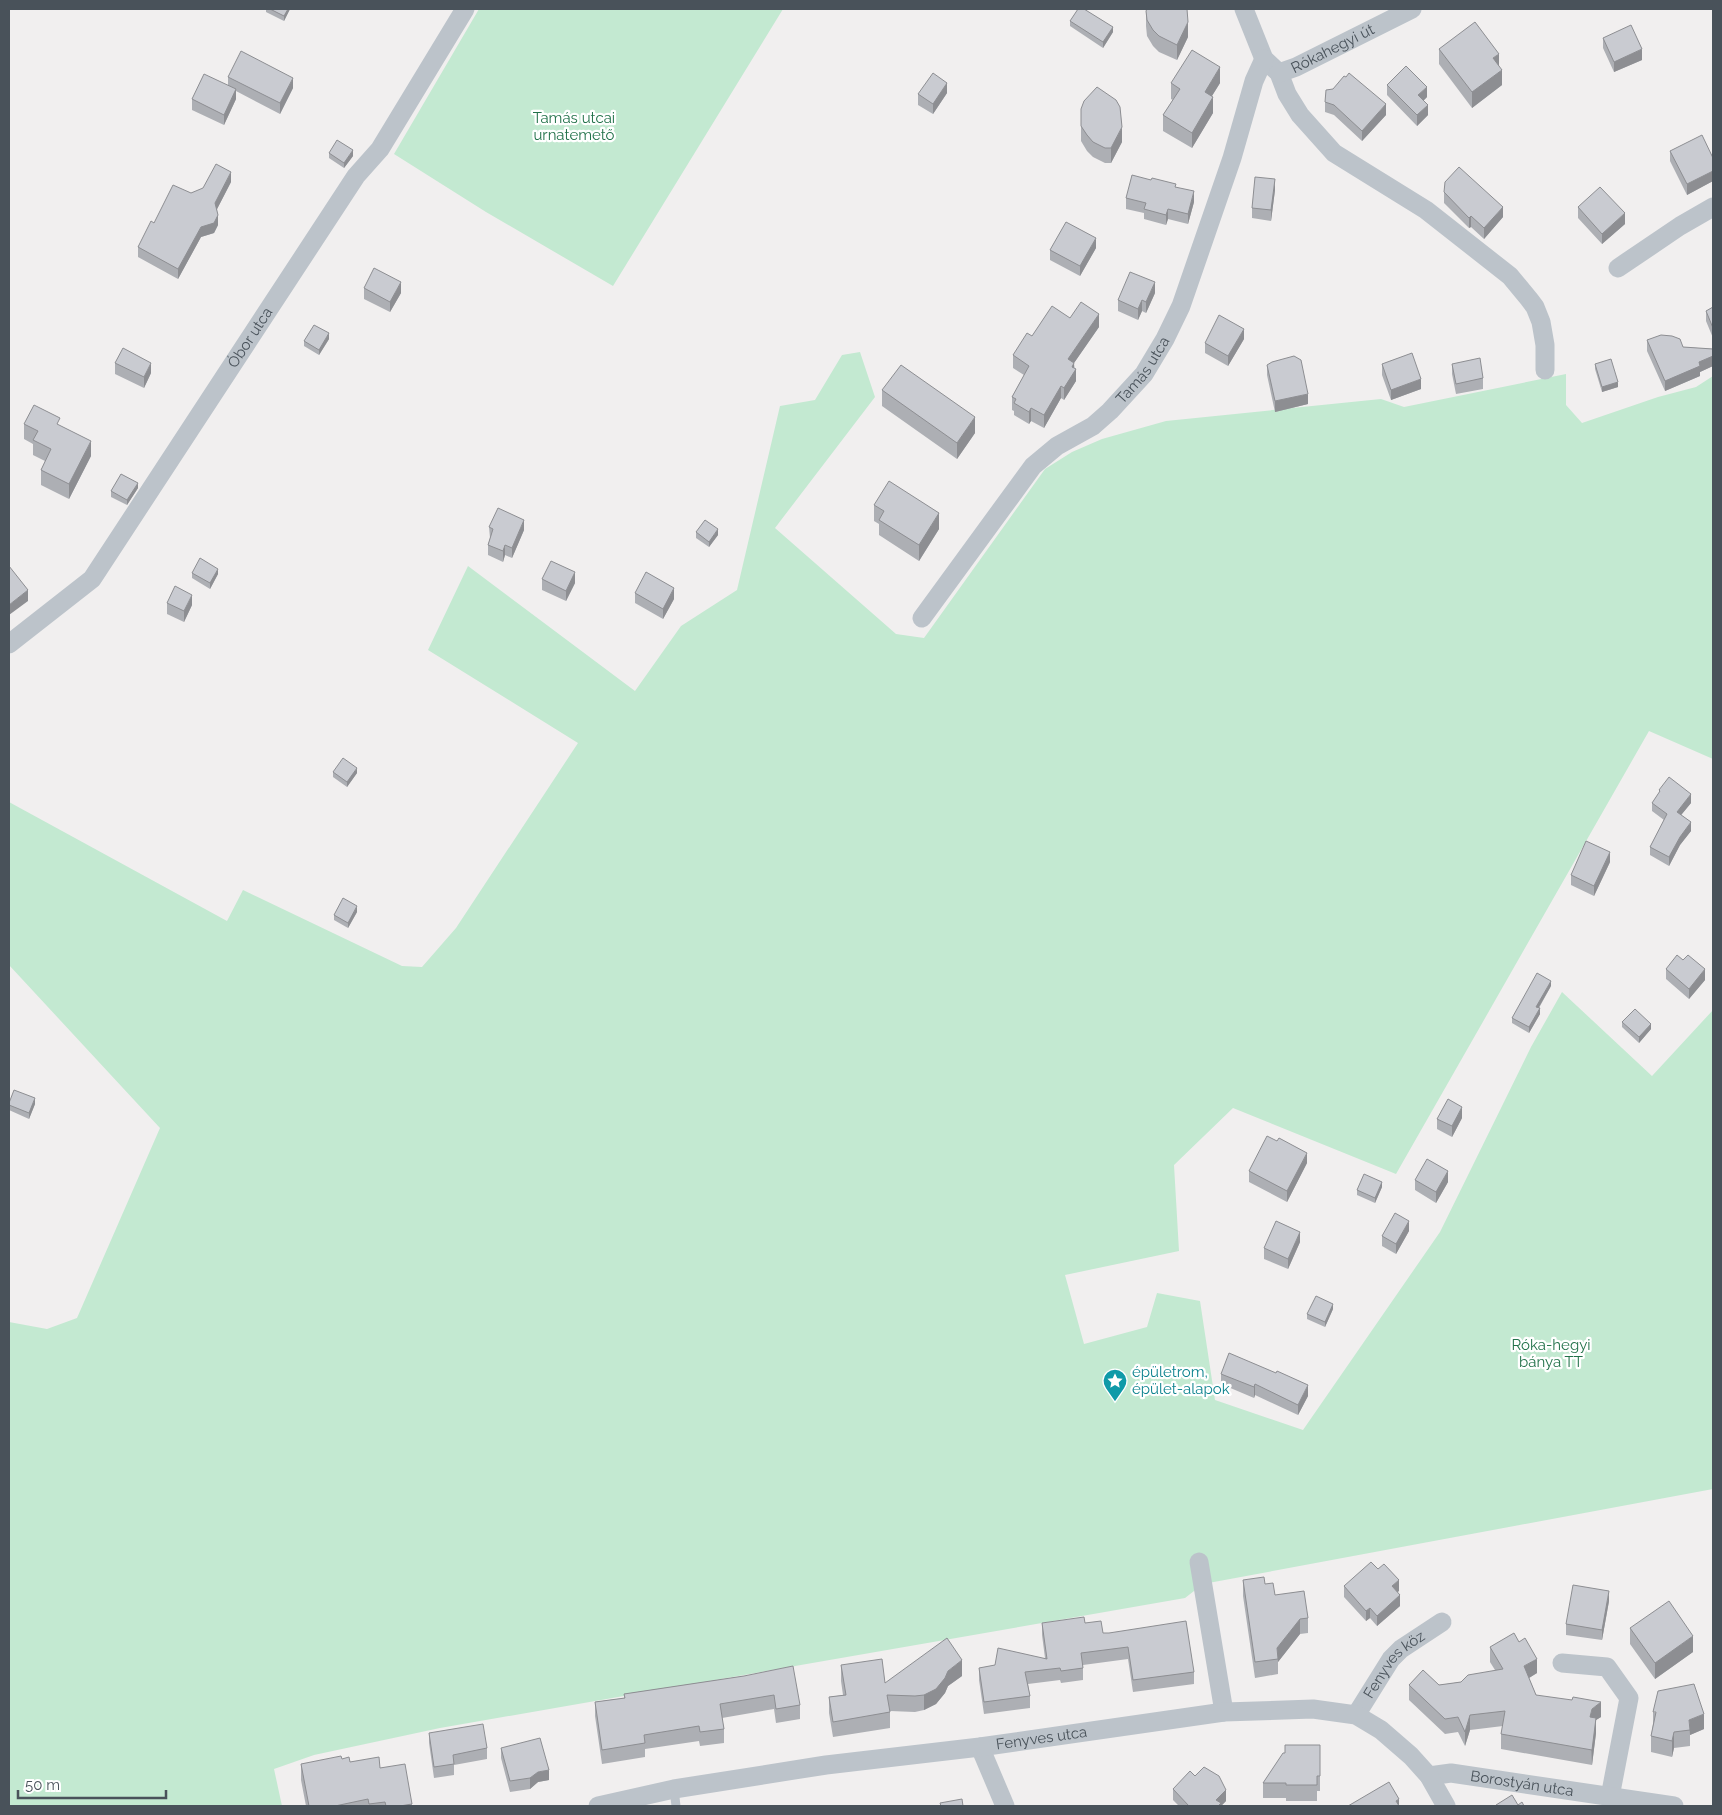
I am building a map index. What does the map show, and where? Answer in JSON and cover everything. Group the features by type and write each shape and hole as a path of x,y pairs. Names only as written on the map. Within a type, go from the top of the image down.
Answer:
{"street":[{"name":"Óbor utca","path":"9,644 92,579 356,176 380,148 465,9"},
{"path":"1244,9 1264,59 1279,73 1287,94 1300,115 1334,153 1426,210 1510,276 1535,307 1541,322 1545,345 1545,370"},
{"name":"Rókahegyi út","path":"1279,73 1296,67 1412,9"},
{"name":"Tamás utca","path":"922,618 1033,466 1057,446 1092,426 1116,405 1144,374 1165,339 1181,306 1229,166 1254,81 1264,59"},
{"path":"1618,268 1680,226 1713,207"},
{"path":"1199,1562 1224,1712"},
{"name":"Fenyves köz","path":"1356,1715 1391,1658 1401,1649 1442,1622"},
{"path":"1562,1663 1607,1667 1629,1698 1610,1797"},
{"name":"Fenyves utca","path":"598,1806 675,1798 826,1765 980,1747 1224,1712 1313,1708 1356,1715 1381,1730 1411,1756 1429,1776 1446,1806"},
{"path":"980,1747 1005,1806"},
{"name":"Borostyán utca","path":"1429,1776 1452,1773 1674,1806"}],"green space":[{"name":"Tamás utcai urnatemető","path":"479,9 783,9 613,286 486,212 394,154"},
{"name":"Róka-hegyi bánya TT","path":"860,352 875,397 775,528 896,634 924,638 1045,469 1072,452 1102,439 1166,421 1381,399 1404,407 1566,374 1566,405 1582,423 1658,397 1696,387 1713,376 1713,759 1649,731 1396,1174 1233,1108 1174,1165 1179,1251 1065,1275 1084,1344 1147,1327 1157,1293 1200,1301 1215,1400 1303,1430 1440,1232 1531,1047 1562,992 1652,1076 1713,1010 1713,1489 1203,1584 1185,1598 440,1728 314,1755 274,1769 282,1806 9,1806 9,1322 47,1329 77,1318 160,1128 9,965 9,802 227,921 243,890 402,966 422,967 456,928 578,743 428,650 468,566 635,691 681,626 737,590 780,406 815,400 842,355"}],"building":[{"path":"270,9 288,9 284,16"},
{"path":"1078,9 1084,9 1113,27 1103,42 1070,21"},
{"path":"1147,9 1187,9 1188,22 1177,45 1159,36 1153,30 1147,20"},
{"path":"1475,22 1499,54 1493,58 1502,70 1472,92 1439,49"},
{"path":"1631,25 1642,49 1614,62 1603,38"},
{"path":"1192,50 1220,67 1205,92 1213,97 1192,133 1163,115 1180,89 1171,83"},
{"path":"241,51 293,78 280,103 228,77"},
{"path":"1406,66 1427,87 1418,95 1428,105 1417,115 1387,85"},
{"path":"933,73 947,83 933,104 918,94"},
{"path":"1349,73 1386,104 1362,131 1334,105 1325,102 1326,90 1333,89"},
{"path":"204,74 236,89 224,115 192,99"},
{"path":"1097,87 1116,100 1120,107 1122,127 1111,148 1105,148 1093,142 1081,126 1081,109 1084,101"},
{"path":"1702,135 1713,158 1713,171 1687,184 1670,151"},
{"path":"337,140 353,150 344,163 329,153"},
{"path":"216,164 231,172 215,203 218,215 214,223 201,227 178,269 138,247 151,221 154,223 173,185 191,193 203,188"},
{"path":"1459,167 1503,207 1484,228 1471,216 1469,218 1444,192 1445,182"},
{"path":"1132,175 1176,184 1175,187 1194,191 1188,214 1168,209 1166,215 1144,209 1146,203 1126,198"},
{"path":"1255,177 1275,179 1271,210 1252,208"},
{"path":"1600,187 1625,213 1602,234 1578,207"},
{"path":"1066,222 1096,238 1080,266 1050,250"},
{"path":"374,268 401,282 390,302 364,288"},
{"path":"1130,272 1155,282 1146,302 1142,300 1138,309 1118,300"},
{"path":"1081,302 1099,314 1068,359 1074,363 1072,367 1076,369 1064,388 1061,386 1044,415 1031,408 1029,412 1014,403 1016,399 1012,397 1029,366 1013,355 1027,333 1032,336 1052,306 1070,318"},
{"path":"1713,307 1713,328 1706,311"},
{"path":"1219,315 1244,329 1228,356 1205,343"},
{"path":"314,325 329,333 319,350 304,341"},
{"path":"1661,335 1680,339 1683,347 1713,349 1713,356 1699,362 1700,366 1665,381 1647,340"},
{"path":"123,348 151,363 144,377 115,363"},
{"path":"1412,353 1421,379 1391,390 1382,364"},
{"path":"1294,356 1301,360 1308,394 1275,401 1267,365"},
{"path":"1480,358 1483,378 1456,384 1452,364"},
{"path":"1611,359 1618,382 1602,387 1595,364"},
{"path":"901,365 975,417 957,443 882,390"},
{"path":"34,405 60,418 57,424 91,441 69,484 41,470 51,449 33,440 38,431 24,424"},
{"path":"121,474 138,483 127,500 111,491"},
{"path":"889,481 939,513 919,545 879,520 884,511 874,505"},
{"path":"498,508 524,520 512,548 505,545 503,551 488,545 493,529 489,527"},
{"path":"705,520 718,529 709,542 696,532"},
{"path":"200,558 218,569 210,583 192,573"},
{"path":"551,561 575,572 566,591 542,579"},
{"path":"9,566 28,590 9,605"},
{"path":"646,572 674,588 663,609 635,593"},
{"path":"175,586 192,595 184,611 167,603"},
{"path":"343,758 357,768 347,782 333,772"},
{"path":"1669,777 1691,794 1677,812 1691,822 1669,857 1650,847 1667,814 1652,803"},
{"path":"1586,841 1610,852 1594,886 1571,875"},
{"path":"343,898 357,906 348,923 334,915"},
{"path":"1677,955 1683,960 1688,955 1705,969 1689,989 1666,969"},
{"path":"1537,973 1551,981 1536,1007 1540,1008 1529,1027 1512,1018"},
{"path":"1635,1009 1651,1024 1639,1037 1622,1022"},
{"path":"14,1090 35,1098 29,1113 9,1105"},
{"path":"1448,1099 1462,1107 1452,1126 1437,1119"},
{"path":"1267,1136 1277,1141 1279,1138 1307,1153 1287,1191 1249,1171"},
{"path":"1427,1159 1448,1171 1436,1192 1415,1180"},
{"path":"1364,1174 1382,1182 1375,1198 1357,1190"},
{"path":"1395,1213 1409,1221 1396,1244 1382,1236"},
{"path":"1276,1221 1300,1232 1288,1259 1264,1248"},
{"path":"1316,1296 1333,1304 1325,1322 1307,1314"},
{"path":"1229,1353 1308,1385 1298,1405 1255,1384 1254,1387 1221,1374"},
{"path":"1371,1562 1378,1569 1384,1564 1399,1580 1392,1586 1400,1595 1377,1616 1370,1608 1366,1611 1344,1586"},
{"path":"1264,1577 1265,1584 1273,1583 1275,1595 1304,1591 1308,1618 1300,1619 1277,1648 1278,1659 1255,1662 1243,1580"},
{"path":"1573,1585 1609,1591 1602,1630 1566,1624"},
{"path":"1669,1601 1693,1636 1655,1663 1630,1628"},
{"path":"1084,1617 1085,1623 1101,1621 1103,1633 1186,1621 1194,1672 1133,1680 1128,1647 1081,1653 1083,1668 1061,1671 1060,1668 1025,1672 1030,1696 984,1702 979,1668 995,1665 998,1648 1047,1659 1042,1623"},
{"path":"1514,1633 1519,1642 1525,1638 1537,1659 1524,1666 1536,1695 1572,1700 1573,1697 1601,1702 1592,1709 1590,1717 1596,1718 1592,1750 1501,1734 1505,1711 1470,1715 1465,1732 1458,1717 1445,1719 1409,1685 1423,1670 1439,1685 1461,1682 1468,1675 1503,1669 1490,1647"},
{"path":"947,1638 962,1660 948,1671 936,1689 924,1695 887,1695 890,1712 833,1722 829,1697 846,1695 841,1665 882,1659 885,1683"},
{"path":"793,1666 800,1705 776,1709 774,1695 720,1704 724,1729 700,1732 699,1726 644,1735 645,1743 602,1750 595,1702 625,1698 624,1694 744,1676"},
{"path":"1694,1684 1704,1714 1689,1720 1690,1730 1674,1732 1672,1741 1651,1736 1656,1712 1653,1712 1658,1691"},
{"path":"483,1724 487,1748 453,1755 454,1764 434,1767 429,1733"},
{"path":"540,1738 549,1770 538,1772 530,1778 510,1781 501,1748"},
{"path":"1285,1745 1320,1745 1320,1776 1317,1776 1317,1785 1263,1783 1283,1753 1285,1753"},
{"path":"341,1756 342,1759 349,1757 350,1762 379,1757 380,1768 405,1764 412,1804 386,1806 385,1802 369,1804 368,1799 335,1806 309,1806 301,1764"},
{"path":"1204,1767 1219,1776 1226,1790 1216,1800 1221,1803 1218,1806 1189,1806 1173,1789 1190,1771 1195,1776"},
{"path":"1389,1782 1399,1799 1396,1801 1399,1806 1348,1806"},
{"path":"1512,1795 1518,1805 1522,1802 1524,1806 1496,1805"},
{"path":"962,1799 963,1806 941,1806 940,1803"}],"place":[{"name":"épületrom, épület-alapok","path":"1115,1402"}]}
